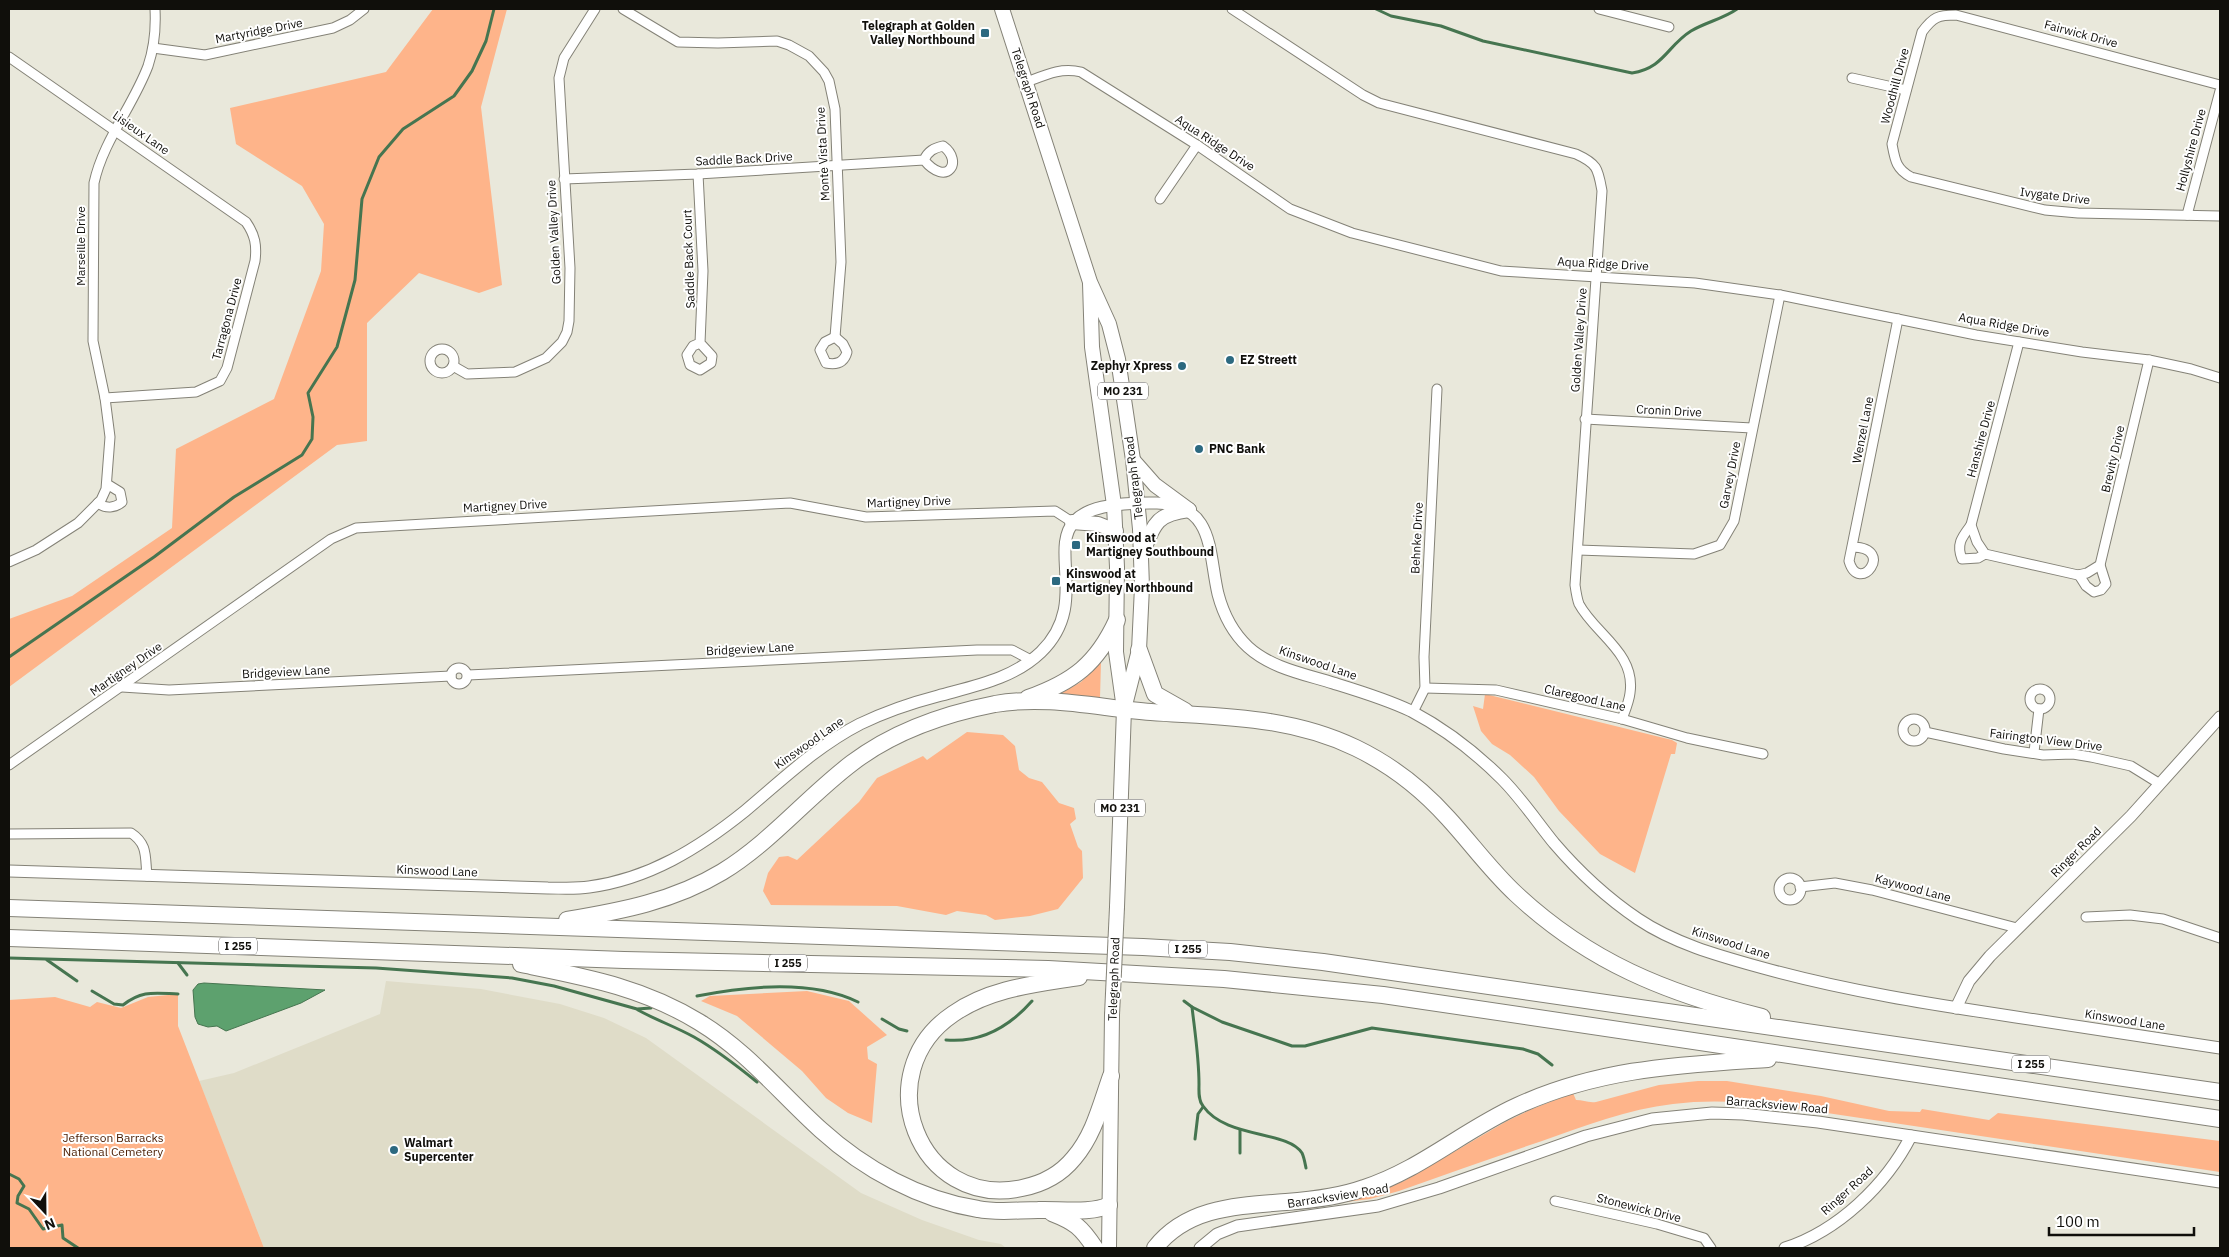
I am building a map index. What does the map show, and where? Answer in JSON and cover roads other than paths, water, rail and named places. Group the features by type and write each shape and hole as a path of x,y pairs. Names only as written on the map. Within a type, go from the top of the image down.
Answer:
{"highway":[{"path":"528,926 628,909 691,888 719,874 746,856 851,764 887,741 945,716 1024,700 1060,686 1082,671 1108,639 1117,620"},
{"path":"1139,650 1155,694 1190,713"},
{"path":"1024,700 1124,709 1238,716 1313,730 1355,748 1387,766 1421,792 1448,818 1516,894 1558,928 1600,957 1631,973 1688,997 1842,1036"},
{"name":"I 255","path":"9,908 1133,946 1230,952 1323,962 2220,1092"},
{"name":"I 255","path":"9,938 467,954 1030,968 1224,979 1330,989 2220,1119"},
{"path":"467,954 598,979 652,998 700,1022 742,1051 826,1134 852,1154 890,1178 931,1197 979,1210 1092,1209 1109,1205"},
{"path":"1108,972 1002,991 973,1002 953,1014 927,1038 915,1058 908,1091 910,1115 917,1136 924,1148 931,1158 950,1174 972,1186 1014,1190 1044,1181 1065,1168 1073,1159 1090,1133 1111,1076"},
{"path":"1155,1248 1178,1226 1215,1210 1328,1197 1382,1182 1423,1162 1517,1106 1587,1080 1659,1066 1800,1057"},
{"path":"1042,1210 1074,1222 1086,1234 1095,1248"}],"main road":[{"name":"Telegraph Road","path":"1002,9 1090,282 1109,324 1114,342 1133,460 1142,555 1139,650 1124,709"},
{"name":"Telegraph Road","path":"1090,282 1092,347 1114,505 1116,532 1116,652 1124,709 1112,1015 1110,1248"},
{"path":"1133,460 1155,485 1189,510"},
{"path":"1142,555 1158,520 1175,512 1189,510"},
{"path":"1072,522 1098,524 1116,532"}],"street":[{"name":"Marseille Drive","path":"98,503 104,495 106,484 110,437 105,398 93,341 94,183 100,164 147,68 153,48 155,9"},
{"name":"Martyridge Drive","path":"153,48 205,55 224,52 333,28 350,20 364,9"},
{"name":"Golden Valley Drive","path":"453,366 467,374 515,372 546,358 562,342 567,332 570,289 560,106 560,68 595,9"},
{"name":"Monte Vista Drive","path":"623,9 678,42 777,41 799,49 821,68 828,81 835,109 841,262 835,337"},
{"name":"Golden Valley Drive","path":"1232,9 1363,95 1379,103 1576,154 1592,161 1599,173 1602,192 1575,585 1578,603 1587,616 1614,644 1622,657 1629,676 1630,693 1622,719"},
{"path":"1599,9 1628,12 1669,27"},
{"name":"Fairwick Drive","path":"1934,18 1956,15 2220,84"},
{"name":"Woodhill Drive","path":"1895,164 1892,144 1906,90 1922,32 1934,18"},
{"name":"Lisieux Lane","path":"9,57 246,222 254,234"},
{"name":"Aqua Ridge Drive","path":"1026,82 1059,70 1070,69 1081,72 1197,145 1290,209 1352,233 1501,271 1695,283 1780,296 2019,342 2149,360 2191,369 2220,378"},
{"path":"1852,78 1906,90"},
{"name":"Hollyshire Drive","path":"2187,215 2220,91"},
{"path":"1160,199 1197,145"},
{"name":"Saddle Back Drive","path":"564,179 698,174 924,160"},
{"name":"Ivygate Drive","path":"1895,164 1902,172 1911,177 2045,210 2078,213 2220,216"},
{"name":"Saddle Back Court","path":"698,174 703,271 700,343"},
{"name":"Tarragona Drive","path":"105,398 196,392 220,381 227,368 255,261 257,247 254,234"},
{"name":"Garvey Drive","path":"1578,550 1694,554 1720,545 1734,521 1780,296"},
{"name":"Wenzel Lane","path":"1853,547 1898,319"},
{"name":"Hanshire Drive","path":"1971,525 2019,342"},
{"name":"Brevity Drive","path":"2079,575 2086,586 2094,592 2101,590 2106,584 2100,564 2149,360"},
{"name":"Behnke Drive","path":"1425,688 1424,657 1437,389"},
{"name":"Cronin Drive","path":"1585,419 1752,428"},
{"path":"9,562 36,550 78,523 98,503 102,506 113,507 122,502 120,492 113,486 106,484"},
{"name":"Martigney Drive","path":"9,765 331,539 356,528 790,503 866,517 1055,511 1072,522"},
{"path":"1072,522 1089,510 1114,505 1171,504 1189,510"},
{"name":"Kinswood Lane","path":"1189,510 1200,520 1205,531 1223,608 1236,633 1248,646 1259,655 1291,670 1336,683 1413,712 1458,742 1503,780 1570,859 1604,894 1641,921 1688,945 1800,978 1866,993 2220,1048"},
{"name":"Kinswood Lane","path":"9,872 548,888 586,887 619,881 681,856 705,841 744,812 810,756 856,726 901,707 994,680 1031,660 1050,641 1063,613 1067,580 1065,537 1072,522"},
{"path":"1971,525 1976,542 1986,554 2079,575 2087,573 2100,564"},
{"path":"1971,525 1960,541 1958,549 1962,559 1978,558 1986,554"},
{"name":"Bridgeview Lane","path":"122,687 169,690 451,676 455,683 460,684 465,682 468,675 977,650 1012,650 1031,660"},
{"path":"1413,712 1425,688"},
{"name":"Claregood Lane","path":"1425,688 1496,690 1622,719 1687,738 1763,754"},
{"path":"2034,752 2039,709"},
{"name":"Ringer Road","path":"1956,1008 1969,981 2018,928 2131,816 2220,717"},
{"name":"Fairington View Drive","path":"1925,732 2004,749 2034,752 2043,755 2082,756 2131,766 2160,784"},
{"path":"9,834 131,833 140,839 144,849 147,876"},
{"name":"Kaywood Lane","path":"1800,887 1835,883 1872,890 2018,928"},
{"path":"2086,917 2130,915 2163,919 2220,938"},
{"name":"Barracksview Road","path":"1200,1248 1218,1234 1237,1226 1378,1206 1439,1188 1601,1132 1652,1119 1712,1113 1770,1116 2220,1182"},
{"name":"Ringer Road","path":"1785,1248 1810,1238 1828,1227 1866,1196 1894,1165 1911,1136"},
{"name":"Stonewick Drive","path":"1555,1202 1666,1226 1704,1238 1711,1248"}],"waterway":[{"path":"9,657 154,557 234,497 302,455 312,439 313,417 308,393 337,347 355,280 362,199 379,157 403,129 454,96 472,71 486,41 494,9"},
{"path":"1376,9 1391,16 1441,26 1483,41 1632,73 1651,66 1691,31 1737,9"},
{"path":"9,958 376,968 512,978 554,986 637,1009 651,1008"},
{"path":"47,960 77,981"},
{"path":"178,963 187,975"},
{"path":"697,996 758,987 800,987 840,995 858,1002"},
{"path":"92,991 114,1004 123,1005 142,995 155,993 178,994"},
{"path":"946,1040 971,1039 983,1036 1004,1026 1032,1001"},
{"path":"1184,1001 1192,1007 1198,1055 1199,1095 1203,1106 1213,1117 1226,1124 1294,1146 1302,1153 1306,1168"},
{"path":"1192,1007 1222,1022 1292,1046 1305,1046 1372,1028 1523,1049 1538,1054 1552,1065"},
{"path":"638,1010 702,1042 757,1082"},
{"path":"882,1019 899,1029 907,1031"},
{"path":"1195,1139 1198,1114 1203,1107"},
{"path":"1240,1130 1240,1153"},
{"path":"9,1174 19,1179 24,1186 18,1196 17,1203 29,1209 43,1229 62,1225 63,1238 78,1248"}],"place":[{"name":"Telegraph at Golden Valley Northbound","path":"985,33"},
{"name":"EZ Streett","path":"1230,360"},
{"name":"Zephyr Xpress","path":"1182,366"},
{"name":"PNC Bank","path":"1199,449"},
{"name":"Kinswood at Martigney Southbound","path":"1076,545"},
{"name":"Kinswood at Martigney Northbound","path":"1056,581"},
{"name":"Walmart Supercenter","path":"394,1150"}],"park label":[{"name":"Jefferson Barracks National Cemetery","path":"113,1145"}]}
